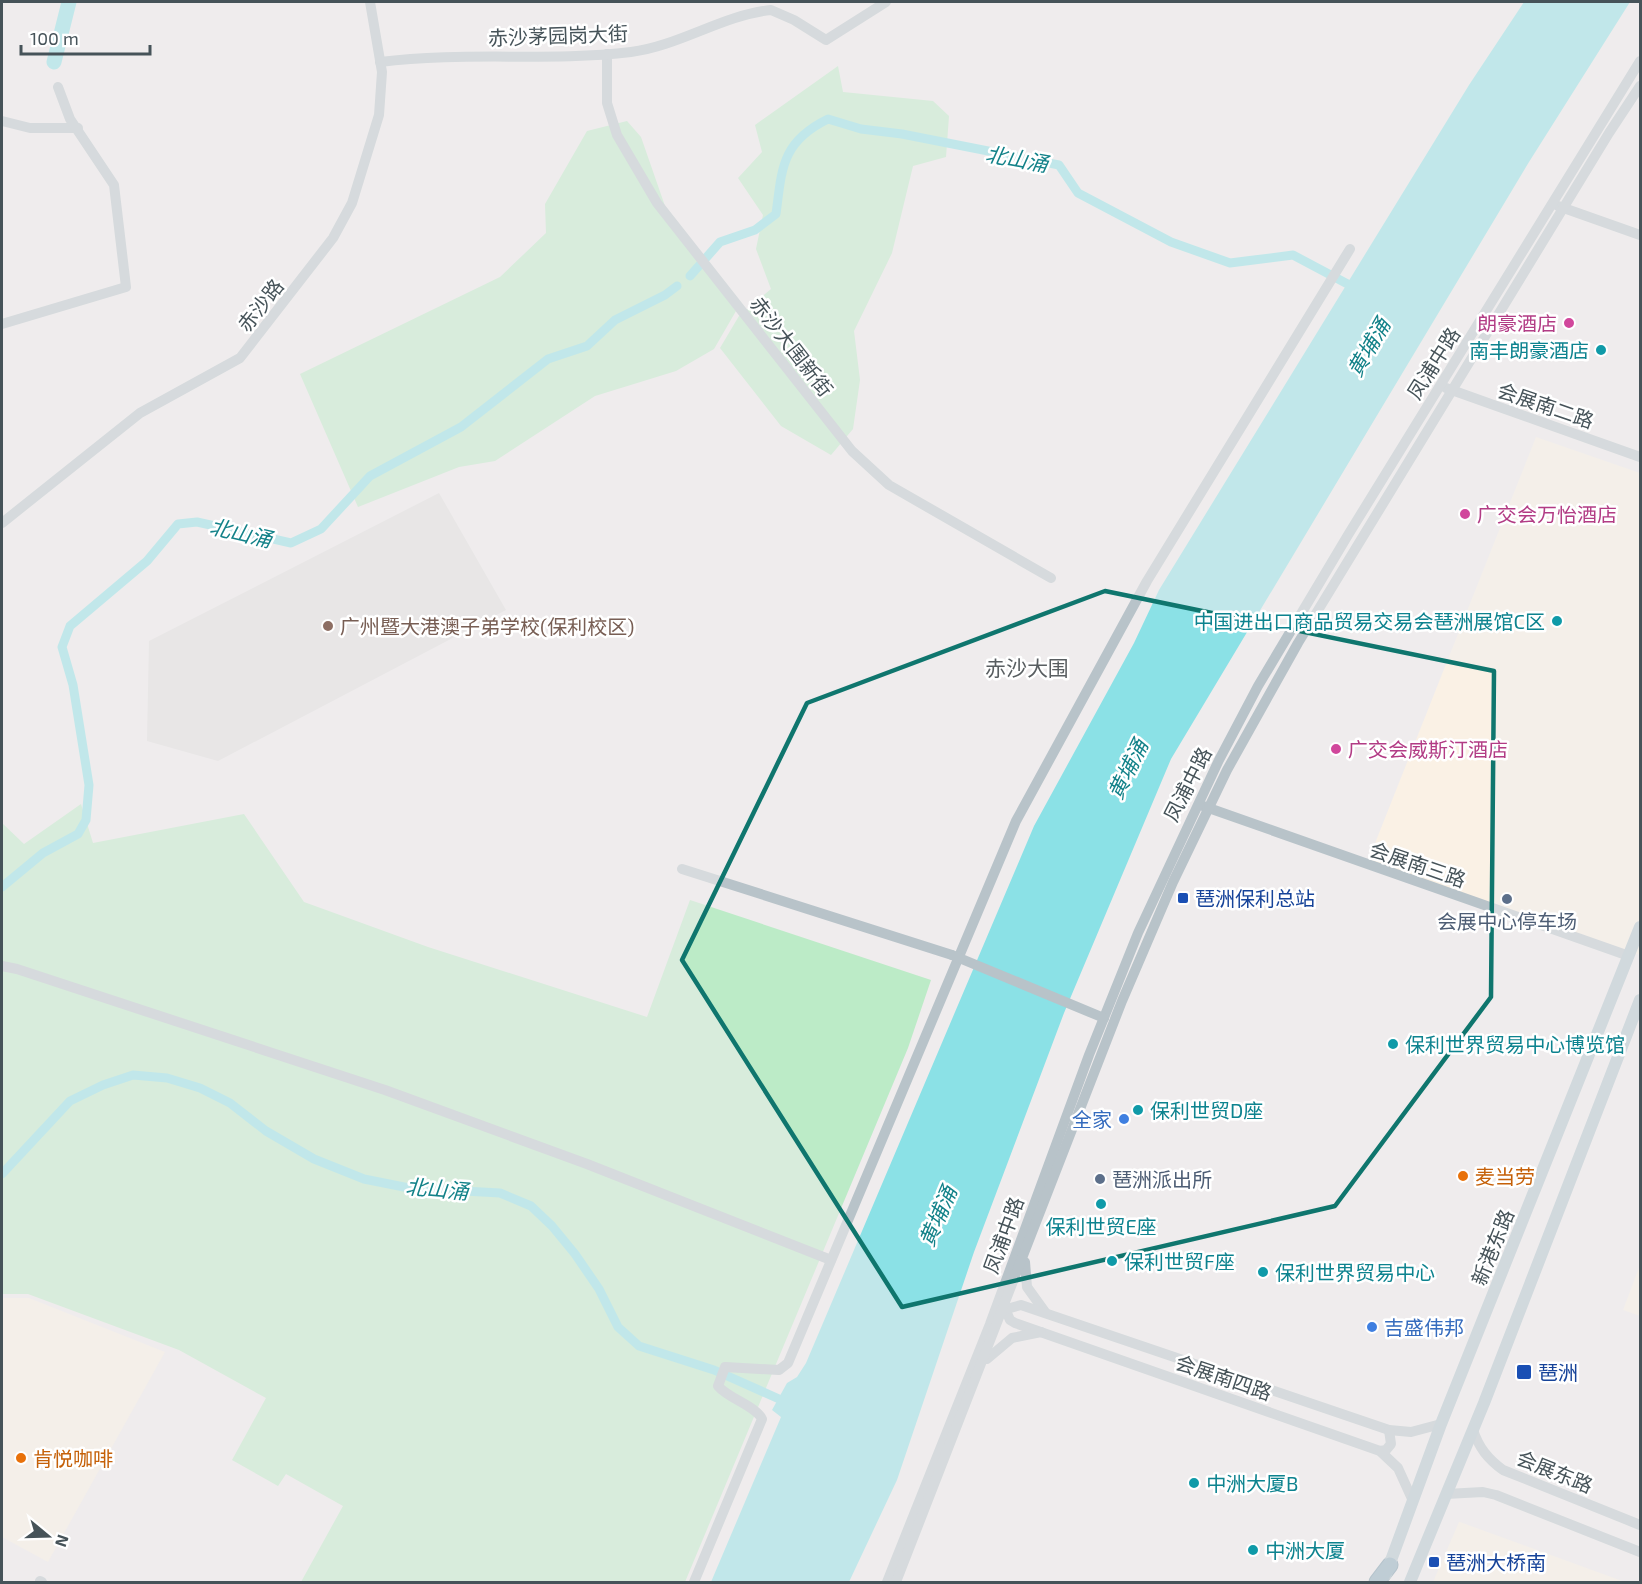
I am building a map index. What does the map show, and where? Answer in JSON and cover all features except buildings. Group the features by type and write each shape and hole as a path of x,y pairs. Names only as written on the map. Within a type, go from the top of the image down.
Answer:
{"highway":[{"path":"1377,1582 1390,1565"}],"main road":[{"name":"新港东路","path":"1383,1582 1441,1424 1641,927"},
{"path":"1410,1582 1473,1430 1641,1000"}],"street":[{"name":"赤沙路","path":"2,524 140,413 229,365 254,342 344,221 379,114 382,93 380,62 370,2"},
{"name":"赤沙茅园岗大街","path":"380,62 437,56 607,54 651,48 767,10 783,14 826,40 886,2"},
{"name":"赤沙大围新街","path":"607,54 607,103 617,135 657,203 852,450 890,485 1051,578"},
{"name":"凤浦中路","path":"887,1582 990,1324 1104,1018 1138,933 1197,804 1278,651 1552,202 1641,61"},
{"name":"凤浦中路","path":"896,1582 1143,951 1208,808 1276,680 1563,208 1641,86"},
{"path":"2,324 126,287 114,185 66,110 58,87"},
{"path":"2,121 30,128 78,128"},
{"path":"1552,202 1641,236"},
{"path":"694,1582 762,1419 756,1411 726,1396 718,1386 725,1367 768,1371 786,1367 1016,821 1147,581 1350,249"},
{"name":"会展南二路","path":"1440,385 1641,457"},
{"name":"会展南三路","path":"1197,804 1629,956"},
{"path":"682,868 952,956 1104,1018"},
{"path":"2,966 385,1090 587,1164 831,1260"},
{"path":"1025,1254 1027,1287 1038,1305 1047,1314"},
{"path":"990,1324 1004,1309 1003,1288"},
{"name":"会展南四路","path":"1413,1501 1398,1468 1380,1451 1041,1332 1010,1320 1004,1309 1021,1305 1389,1430 1411,1432 1441,1424"},
{"path":"983,1364 1012,1338 1041,1332"},
{"path":"1380,1451 1386,1450 1391,1444 1389,1430"},
{"name":"会展东路","path":"1473,1430 1478,1445 1490,1460 1503,1470 1641,1525"},
{"path":"1446,1494 1483,1492 1496,1495 1641,1552"}],"highlighted area":[{"path":"1105,591 1494,671 1491,997 1335,1206 902,1307 682,960 807,703"}],"shaded area":[{"name":"中国进出口商品贸易交易会琶洲展馆C区","path":"1536,437 1640,473 1640,955 1368,861"},
{"name":"广州暨大港澳子弟学校(保利校区)","path":"439,493 506,610 218,761 147,741 149,641"},
{"path":"1640,1265 1640,1316 1623,1310"},
{"path":"2,1298 29,1298 165,1352 48,1562 2,1537"},
{"path":"1460,1522 1625,1582 1433,1582"}],"green space":[{"path":"838,66 843,92 933,101 949,116 946,157 913,166 892,253 854,331 860,380 853,429 831,455 781,426 720,348 739,316 771,289 756,249 763,215 738,178 762,152 755,125"},
{"path":"627,121 641,137 673,229 736,311 714,349 676,371 595,396 495,461 459,467 358,507 300,374 500,277 546,233 545,204 587,131"},
{"path":"81,804 93,843 244,814 304,902 428,947 647,1017 690,900 931,980 908,1048 685,1582 301,1582 343,1506 286,1474 278,1486 232,1460 266,1398 179,1350 28,1294 2,1294 2,823 24,844"}],"water":[{"name":"黄埔涌","path":"1524,2 1630,2 1529,162 1171,759 1064,1013 974,1252 897,1480 849,1582 711,1582 781,1417 772,1410 787,1383 797,1377 806,1363 1034,826 1134,643 1159,590 1469,85"}],"waterway":[{"path":"54,62 69,2"},
{"name":"北山涌","path":"690,276 720,242 755,230 776,214 783,170 792,147 801,137 828,119 861,129 902,134 1059,165 1078,193 1171,242 1230,263 1293,255 1357,289"},
{"name":"北山涌","path":"2,887 43,853 78,834 86,820 89,785 73,685 62,647 70,626 147,561 178,524 197,522 291,543 321,529 370,476 461,427 548,359 587,346 615,320 665,295 677,286"},
{"name":"北山涌","path":"2,1174 70,1101 103,1085 133,1075 167,1078 200,1088 230,1103 266,1131 314,1159 364,1179 409,1188 500,1193 531,1206 552,1226 575,1254 599,1289 618,1327 639,1346 714,1370 788,1403"}],"place":[{"name":"朗豪酒店","path":"1569,323"},
{"name":"南丰朗豪酒店","path":"1601,350"},
{"name":"广交会万怡酒店","path":"1465,514"},
{"name":"中国进出口商品贸易交易会琶洲展馆C区","path":"1557,621"},
{"name":"广州暨大港澳子弟学校(保利校区)","path":"328,626"},
{"name":"广交会威斯汀酒店","path":"1336,749"},
{"name":"琶洲保利总站","path":"1183,898"},
{"name":"会展中心停车场","path":"1507,899"},
{"name":"保利世界贸易中心博览馆","path":"1393,1044"},
{"name":"保利世贸D座","path":"1138,1110"},
{"name":"全家","path":"1124,1119"},
{"name":"麦当劳","path":"1463,1176"},
{"name":"琶洲派出所","path":"1100,1179"},
{"name":"保利世贸E座","path":"1101,1204"},
{"name":"保利世贸F座","path":"1112,1261"},
{"name":"保利世界贸易中心","path":"1263,1272"},
{"name":"吉盛伟邦","path":"1372,1327"},
{"name":"琶洲","path":"1524,1372"},
{"name":"肯悦咖啡","path":"21,1458"},
{"name":"中洲大厦B","path":"1194,1483"},
{"name":"中洲大厦","path":"1253,1550"},
{"name":"琶洲大桥南","path":"1434,1562"}],"district":[{"name":"赤沙大围","path":"1027,667"}]}
